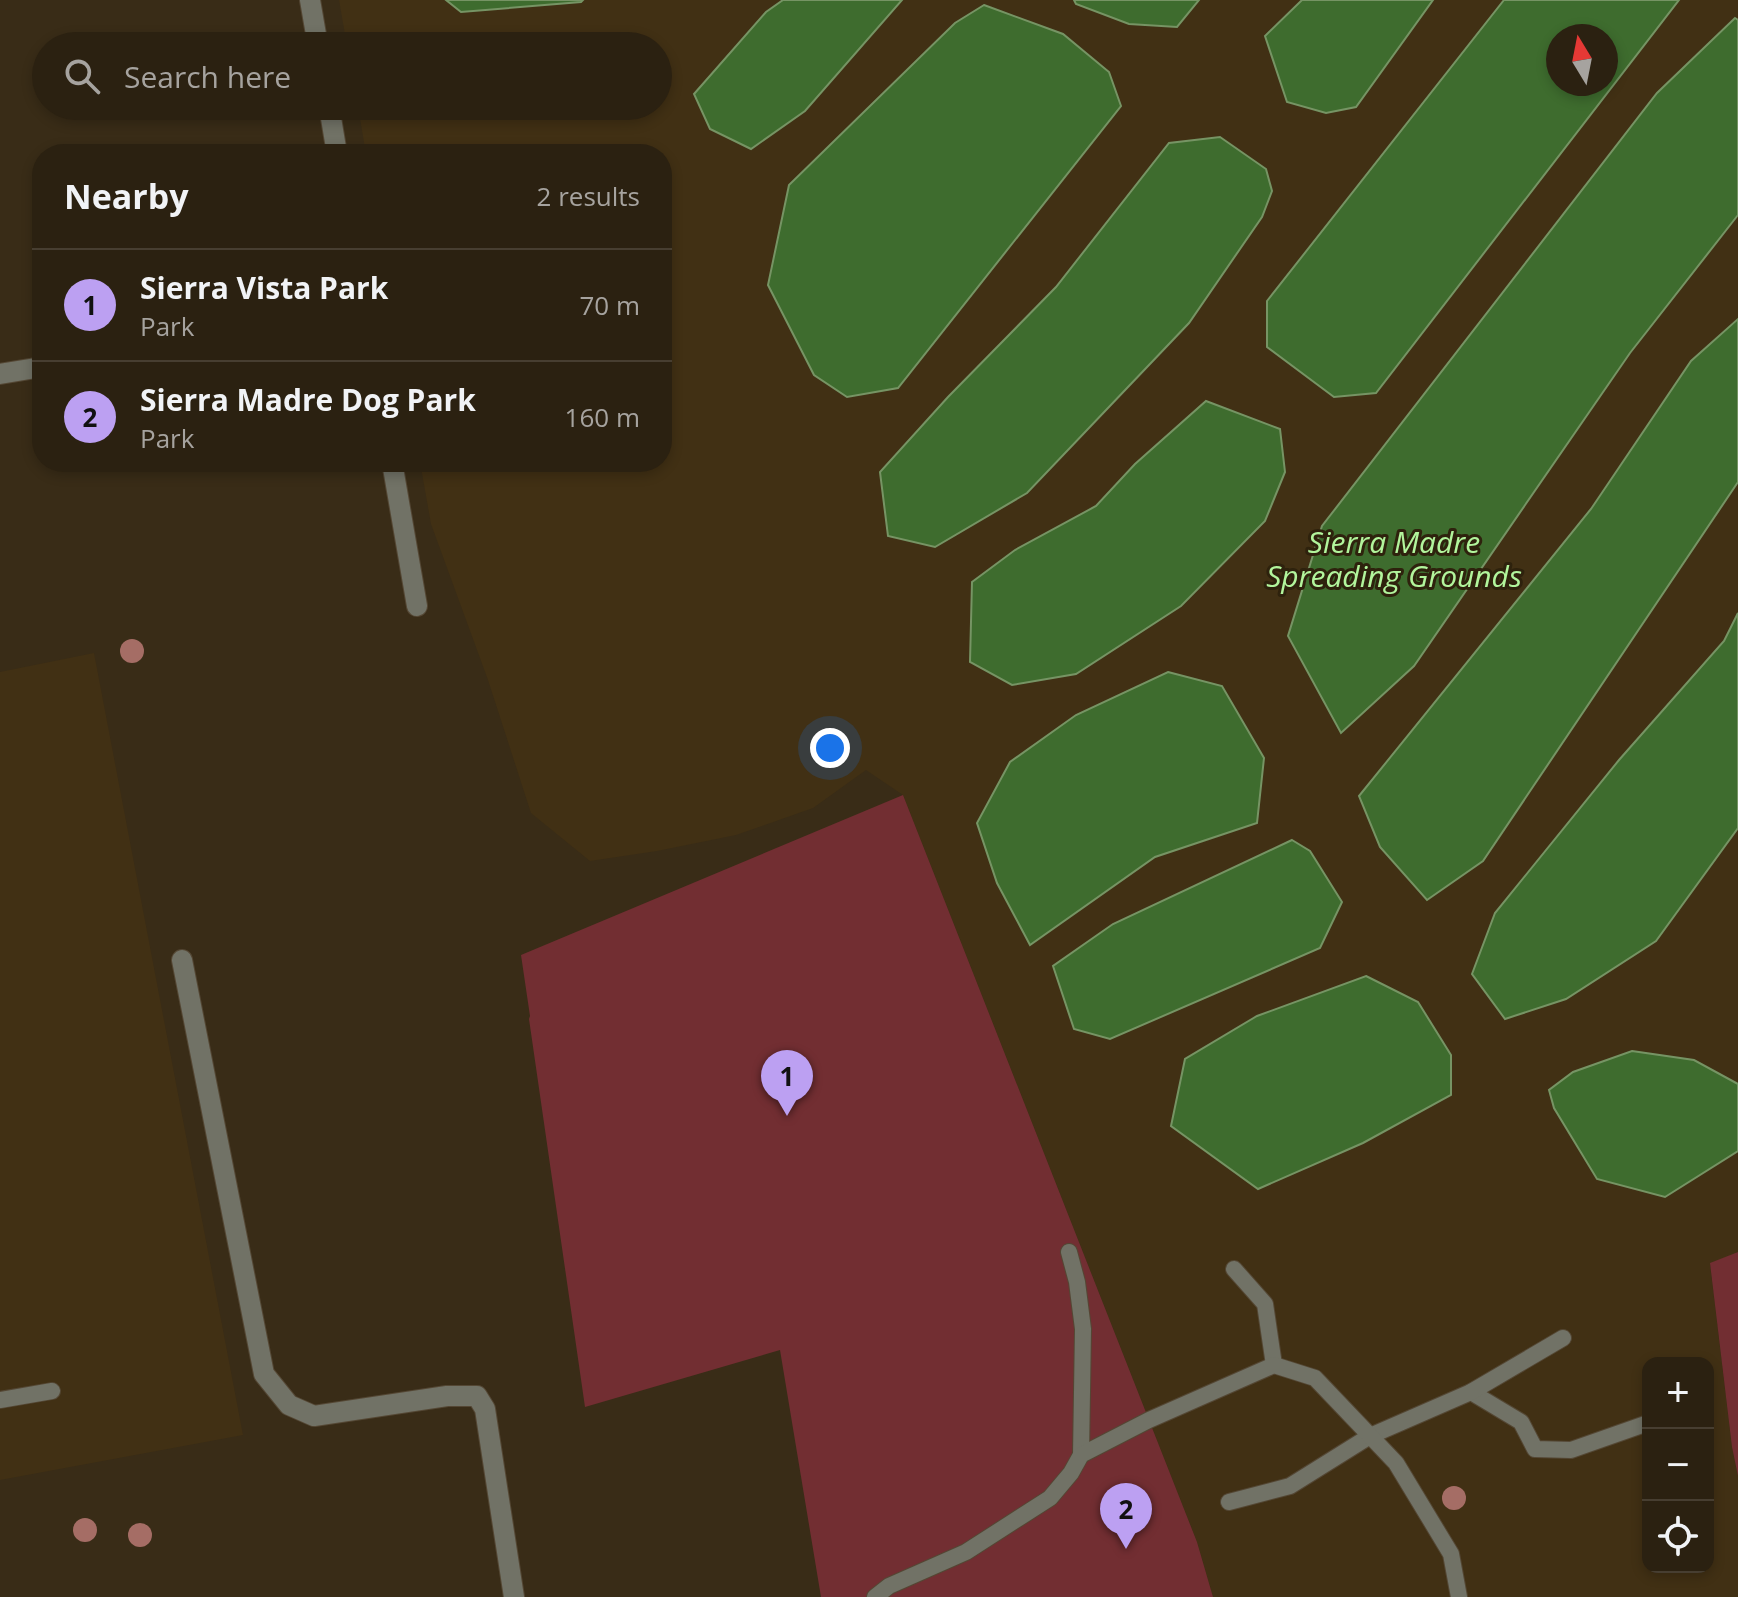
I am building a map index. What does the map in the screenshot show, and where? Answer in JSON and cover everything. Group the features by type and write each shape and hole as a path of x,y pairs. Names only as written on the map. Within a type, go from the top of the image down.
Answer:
{"street":[{"path":"310,0 316,32"},
{"path":"331,120 335,144"},
{"path":"0,374 32,369"},
{"path":"394,472 417,606"},
{"path":"182,960 264,1374 289,1405 314,1416 447,1396 477,1396 485,1409 514,1597"}],"lane":[{"path":"875,1597 889,1586 966,1552 1050,1498 1071,1473 1081,1455 1083,1329 1077,1282 1069,1252"},
{"path":"1234,1269 1265,1304 1274,1365"},
{"path":"1229,1502 1290,1486 1370,1436 1471,1392 1563,1338"},
{"path":"1081,1455 1149,1420 1274,1365 1315,1378 1396,1463 1451,1554 1459,1597"},
{"path":"0,1400 52,1391"},
{"path":"1471,1392 1521,1422 1535,1449 1571,1450 1642,1425"}],"shaded area":[{"path":"339,0 1738,0 1738,1252 1710,1264 1738,1476 1738,1597 1213,1597 1197,1542 903,795 866,770 813,808 736,835 590,861 531,813 488,680 431,524 422,472 672,472 672,144 364,144 360,120 672,120 672,32 345,32"},
{"path":"94,653 243,1435 0,1480 0,672"},
{"path":"903,795 1197,1542 1213,1597 821,1597 780,1350 585,1407 521,955"},
{"path":"1738,1252 1738,1476 1710,1263"}],"water":[{"path":"446,0 583,0 461,12"},
{"path":"783,0 902,0 805,111 751,149 710,129 694,94 766,12"},
{"path":"1074,0 1199,0 1177,27 1129,24 1076,4"},
{"path":"1302,0 1433,0 1356,107 1326,113 1287,102 1265,36"},
{"path":"1504,0 1679,0 1618,79 1618,24 1546,24 1546,96 1605,96 1376,393 1334,397 1267,347 1267,301"},
{"path":"984,5 1063,34 1109,72 1121,106 898,388 847,397 814,375 768,285 789,185 955,23"},
{"name":"Sierra Madre Spreading Grounds","path":"1735,18 1738,20 1738,215 1630,353 1414,666 1341,733 1288,636 1322,526 1657,93"},
{"path":"1220,137 1266,169 1272,191 1262,217 1189,323 1027,493 935,547 888,536 880,472 948,397 1056,287 1169,143"},
{"name":"Sierra Madre Spreading Grounds","path":"1738,319 1738,482 1483,861 1427,900 1380,847 1359,796 1591,509 1691,361"},
{"name":"Sierra Madre Spreading Grounds","path":"1206,401 1280,429 1285,472 1265,521 1181,606 1076,674 1012,685 970,662 972,582 1015,550 1096,506 1135,464"},
{"path":"1738,613 1738,828 1656,941 1566,999 1505,1019 1472,974 1495,913 1619,760 1724,641"},
{"path":"1168,672 1222,686 1264,758 1257,823 1155,857 1030,945 997,883 977,823 1010,762 1076,715"},
{"path":"1292,840 1310,851 1342,902 1320,948 1110,1039 1074,1029 1053,966 1113,924"},
{"path":"1366,976 1418,1002 1451,1055 1451,1095 1363,1143 1258,1189 1171,1126 1185,1059 1257,1016"},
{"path":"1632,1051 1694,1060 1738,1084 1738,1151 1665,1197 1597,1179 1554,1108 1549,1090 1573,1072"}],"place":[{"name":"Sierra Vista Park","path":"787,1116"},
{"name":"Sierra Madre Dog Park","path":"1126,1549"}]}
